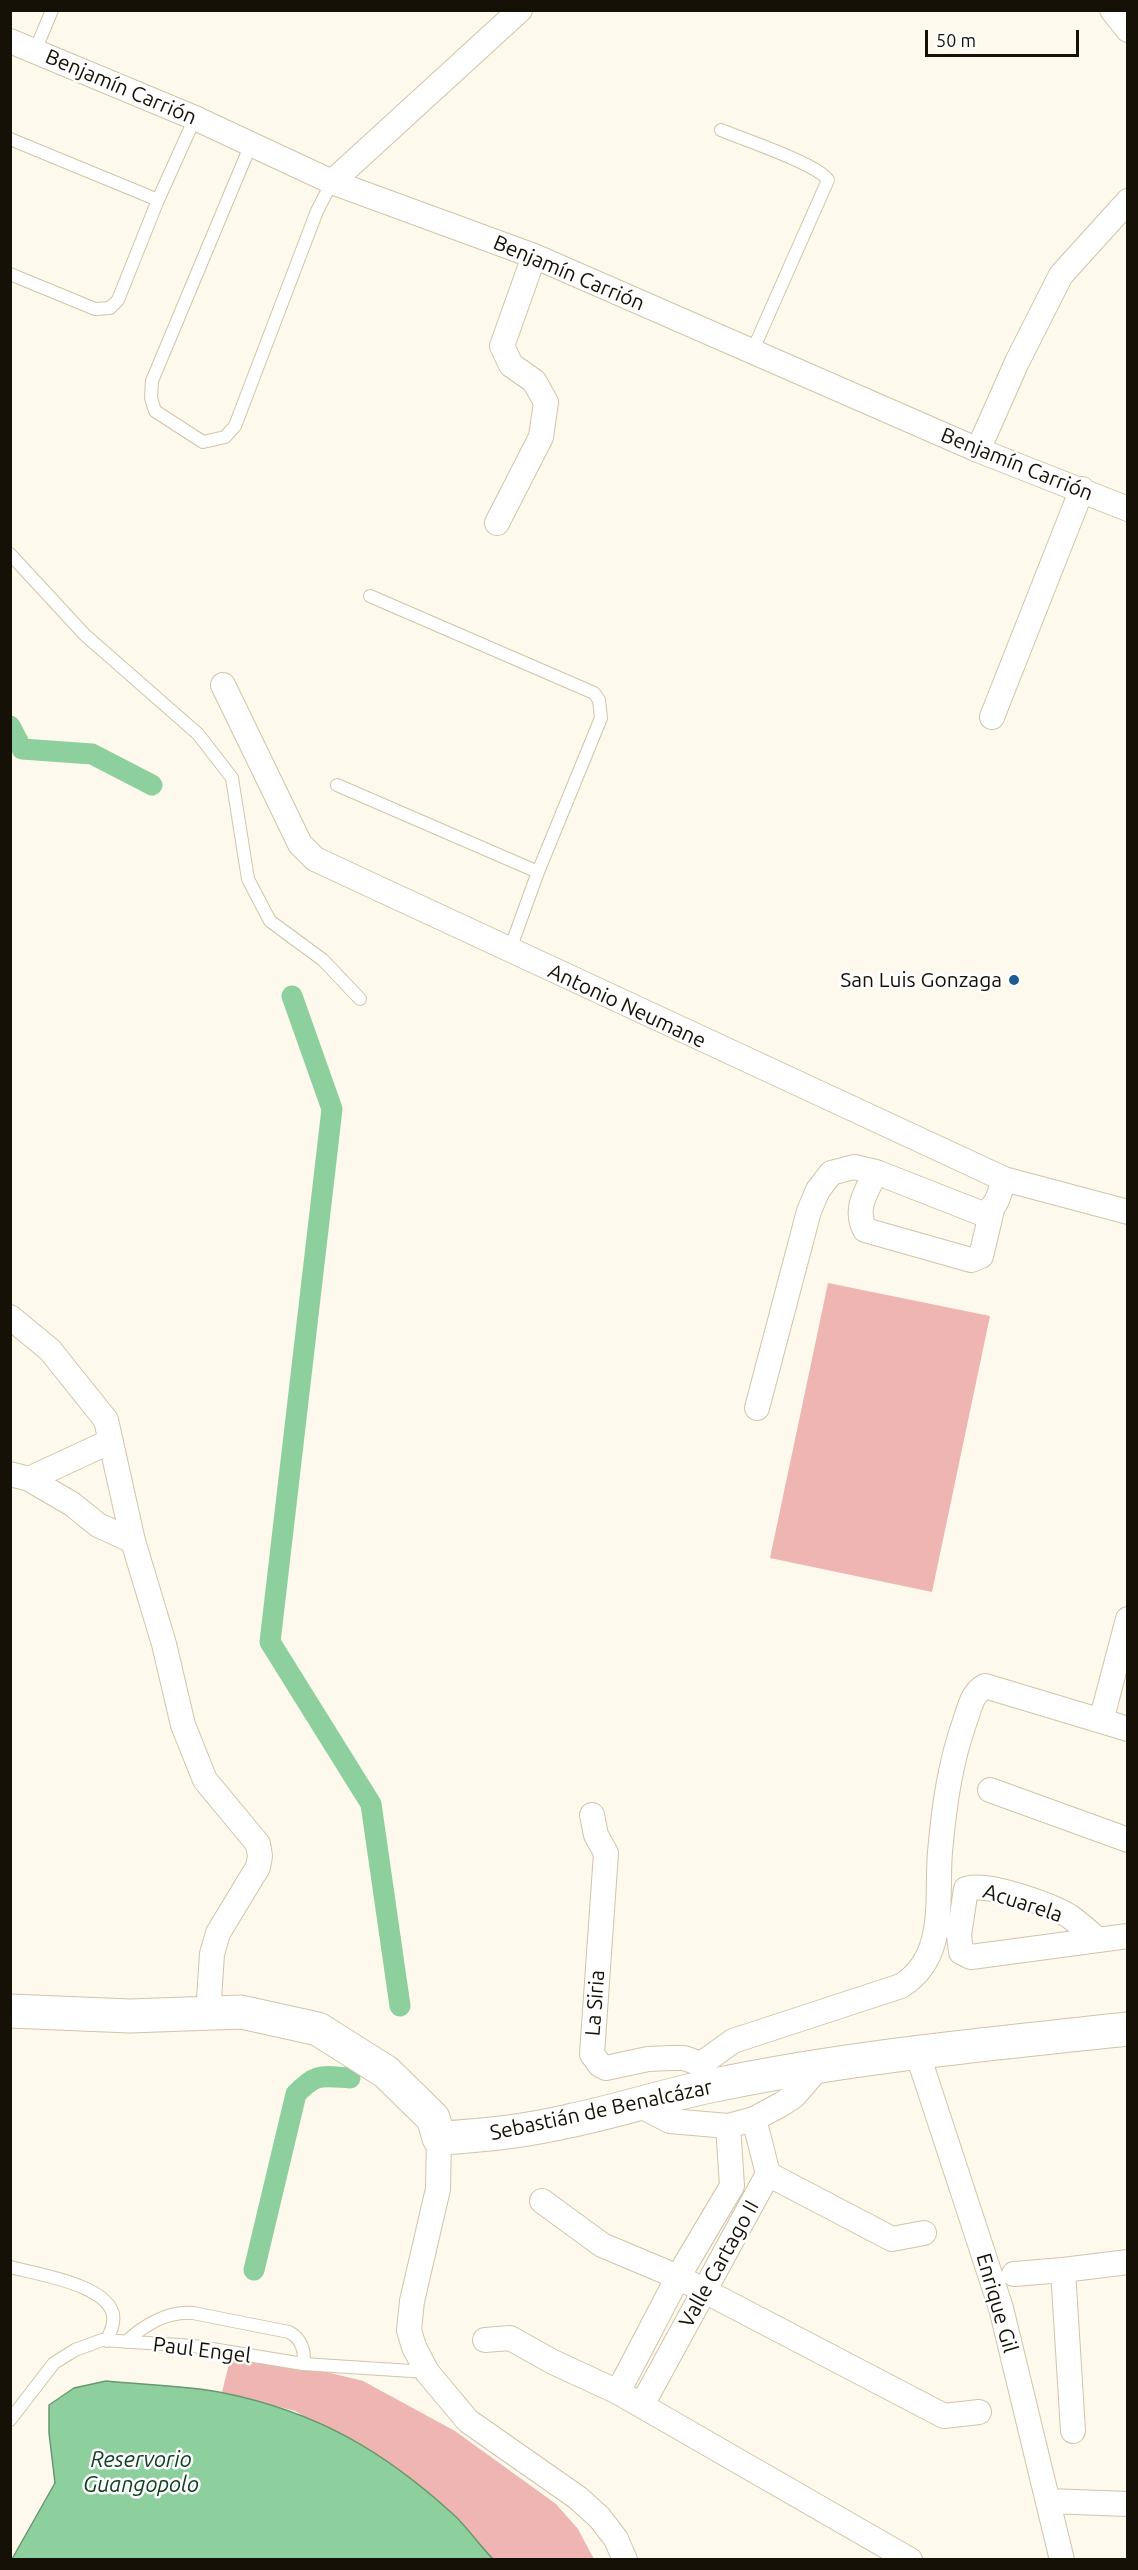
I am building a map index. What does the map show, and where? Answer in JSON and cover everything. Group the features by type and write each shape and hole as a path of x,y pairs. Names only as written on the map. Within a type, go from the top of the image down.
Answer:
{"main road":[{"path":"10,2011 130,2016 241,2013 318,2029 386,2072 433,2118 439,2138"},
{"name":"Sebastián de Benalcázar","path":"439,2138 491,2136 569,2121 637,2104 705,2075 819,2067 917,2052 1128,2029"}],"street":[{"path":"332,182 520,10"},
{"path":"1112,10 1128,30"},
{"name":"Benjamín Carrión","path":"10,41 195,118 332,182 534,256 978,450 1128,509"},
{"path":"978,450 1017,362 1061,275 1128,201"},
{"path":"497,523 541,437 546,402 534,381 511,365 502,346 534,256"},
{"path":"992,717 1082,489"},
{"name":"Antonio Neumane","path":"223,685 300,844 315,859 509,952 1004,1179 1128,1212"},
{"path":"758,1408 809,1211 818,1190 831,1173 854,1167 876,1172 983,1214 992,1210"},
{"path":"876,1172 860,1207 859,1216 865,1230 971,1260 981,1256 992,1210 1004,1179"},
{"path":"10,1317 57,1359 106,1420 133,1541 165,1644 183,1725 212,1789 258,1844 260,1856 258,1867 218,1933 212,1954 208,2014"},
{"path":"20,1477 111,1441"},
{"path":"20,1477 72,1504 98,1525 133,1541"},
{"path":"1101,1721 1128,1619"},
{"path":"705,2075 733,2041 902,1986 915,1978 933,1945 939,1919 940,1853 949,1779 959,1738 976,1691 985,1686 1128,1729"},
{"path":"990,1790 1128,1840"},
{"name":"La Siria","path":"592,1815 596,1835 606,1853 592,2054 600,2065 606,2068 648,2059 684,2058 705,2075"},
{"name":"Acuarela","path":"1098,1940 1070,1917 1053,1908 1001,1892 973,1886 966,1889 959,1935 960,1953 965,1956 1098,1940 1128,1936"},
{"name":"Enrique Gil","path":"917,2052 1001,2308 1062,2559"},
{"path":"637,2104 670,2121 728,2126 754,2119 794,2096 819,2067"},
{"path":"754,2119 768,2174 892,2239 924,2233"},
{"name":"Valle Cartago II","path":"618,2392 678,2277 732,2186 728,2126"},
{"path":"439,2138 438,2189 430,2215 412,2301 410,2330 414,2347 427,2372 468,2421 553,2478 599,2517 616,2539 625,2559"},
{"name":"Valle Cartago II","path":"642,2405 768,2174"},
{"path":"542,2201 602,2245 678,2277 944,2416 979,2412"},
{"path":"1014,2274 1128,2262"},
{"path":"1063,2270 1073,2432"},
{"path":"485,2340 510,2338 553,2362 618,2392 910,2559"},
{"path":"1048,2501 1128,2504"}],"lane":[{"path":"35,51 52,10"},
{"path":"10,274 95,309 110,308 118,300 158,200 195,118"},
{"path":"721,130 815,169 823,173 828,180 752,352"},
{"path":"10,139 158,200"},
{"path":"251,144 152,381 151,398 155,411 203,441 225,437 235,426 317,211 332,182"},
{"path":"10,554 85,635 198,734 231,778 248,879 270,921 323,960 360,999"},
{"path":"370,596 594,693 599,700 602,718 538,872 509,952"},
{"path":"337,785 538,872"},
{"path":"10,2267 91,2289 109,2305 114,2322 107,2341"},
{"path":"126,2342 142,2327 180,2312 193,2313 289,2332 296,2336 301,2346 305,2356 303,2364"},
{"name":"Paul Engel","path":"10,2420 54,2363 75,2350 107,2341 194,2346 303,2364 427,2372"}],"shaded area":[{"path":"828,1283 990,1316 932,1592 770,1558"},
{"path":"230,2360 306,2367 363,2381 455,2431 556,2504 578,2529 594,2559 493,2559 406,2476 295,2411 222,2392"}],"water":[{"name":"Reservorio Guangopolo","path":"106,2381 210,2390 258,2401 319,2423 375,2453 428,2492 464,2525 493,2559 12,2559 55,2483 49,2433 49,2405 74,2388"}],"waterway":[{"path":"10,726 22,749 92,754 152,785"},
{"path":"292,996 332,1109 270,1642 371,1804 400,2006"},
{"path":"254,2270 296,2094 309,2082 320,2077 350,2078"}],"place":[{"name":"San Luis Gonzaga","path":"1014,980"}]}
